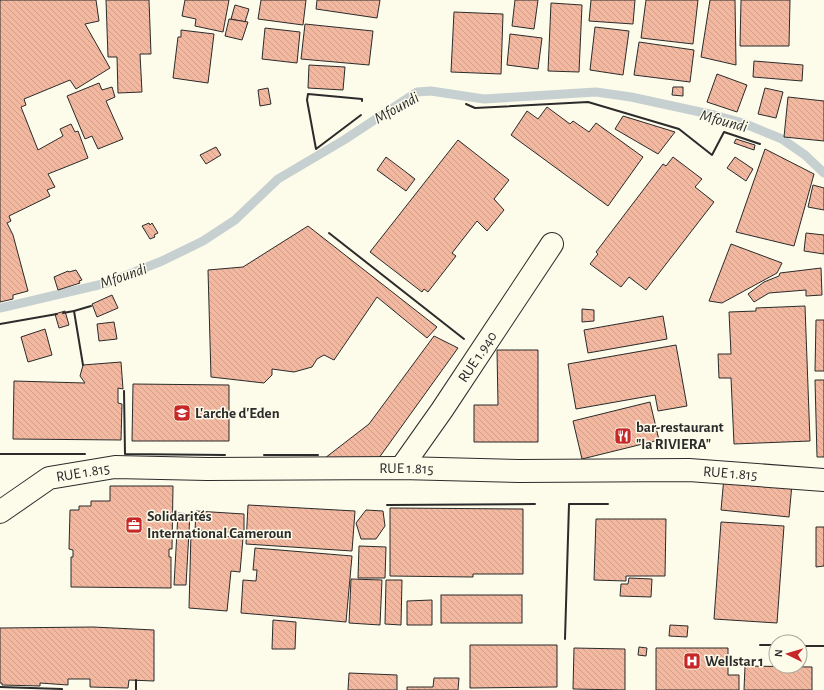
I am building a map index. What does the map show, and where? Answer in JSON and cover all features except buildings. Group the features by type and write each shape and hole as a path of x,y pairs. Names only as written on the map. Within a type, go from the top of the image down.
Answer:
{"street":[{"name":"RUE 1.940","path":"400,468 442,410 552,244"},
{"name":"RUE 1.815","path":"0,512 49,478 115,467 207,469 400,468 690,470 824,480"}],"waterway":[{"name":"Mfoundi","path":"0,308 107,283 162,261 203,241 235,220 278,179 344,140 417,92 431,91 484,99 596,92 631,97 714,115 743,123 782,139 805,155 824,173"}],"wall":[{"path":"361,115 316,149 307,100 308,94 362,99 362,101"},
{"path":"466,104 475,108 588,102 679,129 712,155 724,132 760,144"},
{"path":"329,233 464,339"},
{"path":"63,313 91,306"},
{"path":"74,311 83,365"},
{"path":"0,324 57,314"},
{"path":"124,391 125,454 225,455"},
{"path":"0,454 85,454"},
{"path":"264,455 318,455"},
{"path":"387,505 535,504"},
{"path":"565,639 569,504 608,504"},
{"path":"760,645 768,645"},
{"path":"808,646 824,646"},
{"path":"136,680 136,690"},
{"path":"0,687 62,690"}],"place":[{"name":"L'arche d'Eden","path":"182,413"},
{"name":"bar-restaurant \"la RIVIERA\"","path":"623,436"},
{"name":"Solidarités International Cameroun","path":"134,525"},
{"name":"Wellstar 1","path":"692,661"}]}
